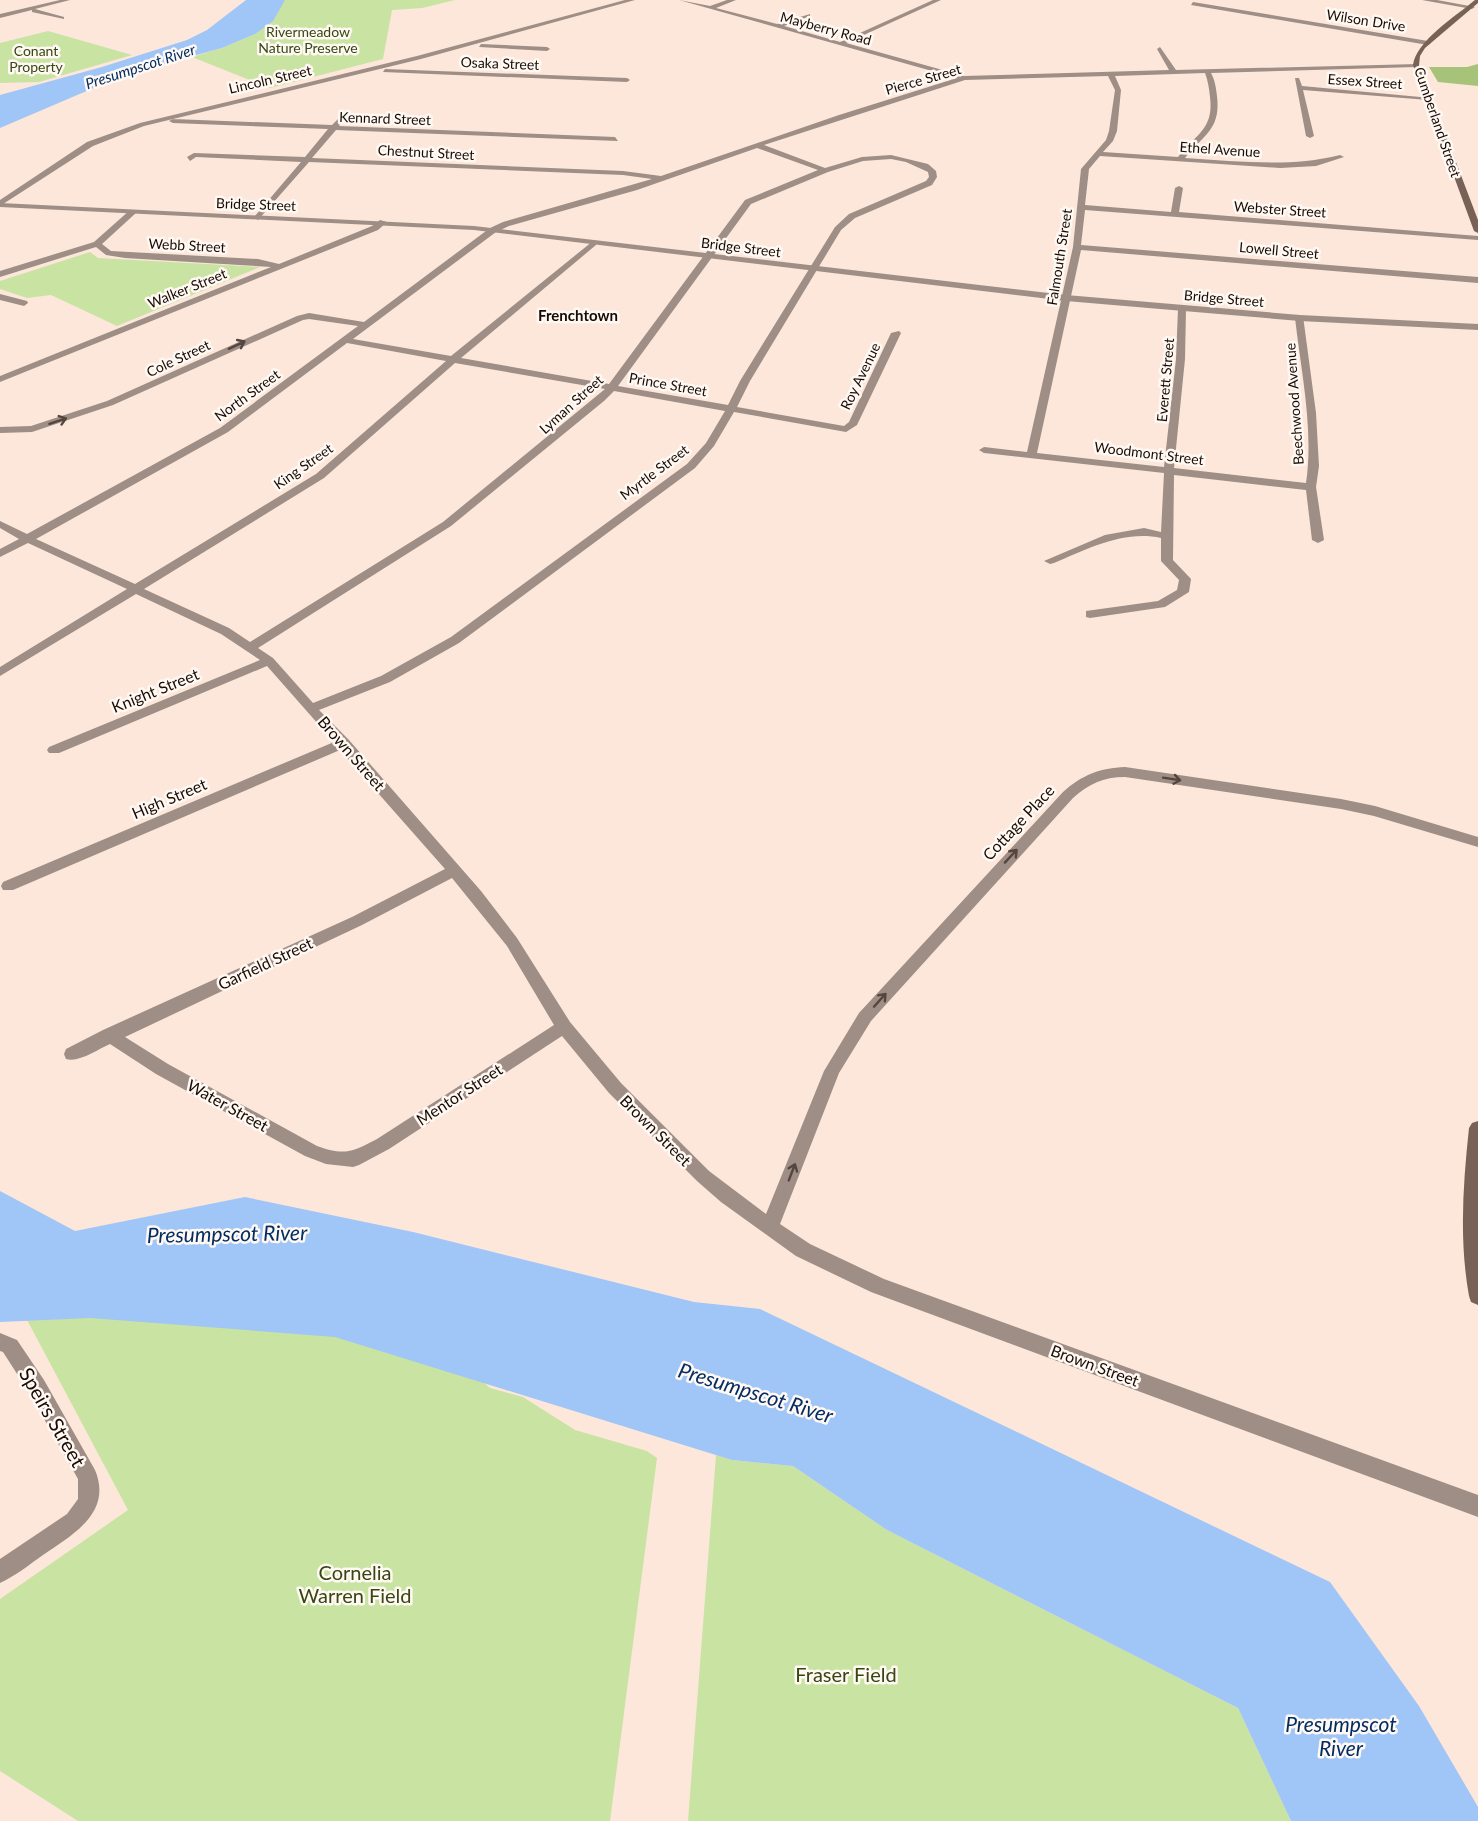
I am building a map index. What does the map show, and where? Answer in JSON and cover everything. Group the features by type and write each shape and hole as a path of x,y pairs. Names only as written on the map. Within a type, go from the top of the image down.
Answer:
{"main road":[{"name":"Cumberland Street","path":"1478,0 1428,43 1420,52 1416,65 1478,231"},
{"path":"1478,1128 1471,1224 1472,1258 1478,1296"}],"street":[{"path":"0,16 67,0"},
{"name":"Lincoln Street","path":"0,204 90,144 155,120 465,46 632,0"},
{"name":"Mayberry Road","path":"682,0 964,78"},
{"path":"709,8 734,0"},
{"path":"840,44 938,0"},
{"path":"1425,0 1472,7"},
{"name":"Wilson Drive","path":"1193,4 1428,43"},
{"path":"31,10 62,18"},
{"path":"776,27 808,15"},
{"path":"465,46 547,49"},
{"path":"1160,49 1173,71"},
{"name":"Pierce Street","path":"493,230 514,221 593,200 662,178 964,78 1416,65"},
{"path":"1294,67 1310,136"},
{"name":"Osaka Street","path":"373,69 389,72 627,80"},
{"path":"1180,159 1210,128 1216,115 1210,76 1206,70"},
{"name":"Falmouth Street","path":"1032,454 1077,247 1085,169 1109,141 1114,126 1118,90 1110,73"},
{"name":"Essex Street","path":"1300,88 1428,98"},
{"path":"258,218 279,195 304,160 345,114"},
{"name":"Kennard Street","path":"155,120 615,139"},
{"path":"756,145 825,170"},
{"name":"Ethel Avenue","path":"1097,154 1289,166 1316,164 1340,157"},
{"name":"Chestnut Street","path":"190,159 194,155 623,173 662,178"},
{"name":"Lyman Street","path":"251,646 447,524 472,506 611,388 747,202 825,170 862,159 891,157 908,160"},
{"name":"Myrtle Street","path":"312,708 395,676 422,662 691,466 710,444 731,410 745,381 838,229 848,219 924,186 932,180 933,174 929,169 908,160"},
{"path":"1175,214 1179,188"},
{"name":"Bridge Street","path":"0,204 258,218 383,222 493,230 1066,298 1300,318 1478,327"},
{"name":"Webster Street","path":"1080,207 1478,238"},
{"path":"0,274 97,244 133,212"},
{"name":"Walker Street","path":"0,379 367,232 383,222"},
{"name":"North Street","path":"0,554 215,435 493,230"},
{"name":"King Street","path":"0,672 320,476 593,243"},
{"name":"Webb Street","path":"97,244 109,253 125,255 258,262 278,266"},
{"name":"Lowell Street","path":"1077,247 1478,280"},
{"path":"0,297 24,303"},
{"name":"Everett Street","path":"1090,614 1161,604 1183,592 1185,579 1167,561 1166,536 1182,345 1182,309"},
{"name":"Cole Street","path":"0,429 33,429 110,403 300,318 309,316 366,324"},
{"name":"Beechwood Avenue","path":"1300,318 1311,414 1314,466 1311,487 1318,540"},
{"name":"Roy Avenue","path":"846,429 853,423 896,333"},
{"name":"Prince Street","path":"344,340 846,429"},
{"name":"Woodmont Street","path":"984,450 1311,487"},
{"name":"Brown Street","path":"0,524 225,631 251,646 269,661 455,870 512,942 564,1027 615,1088 703,1176 803,1250 878,1286 1478,1506"},
{"path":"1050,561 1109,537 1144,531 1166,536"},
{"name":"Knight Street","path":"54,750 269,661"},
{"name":"High Street","path":"8,886 344,743"},
{"name":"Cottage Place","path":"770,1227 832,1071 864,1017 1068,795 1089,778 1105,772 1125,772 1310,799 1375,811 1478,842"},
{"name":"Garfield Street","path":"72,1054 347,926 455,870"},
{"name":"Mentor Street","path":"353,1160 383,1144 564,1027"},
{"name":"Water Street","path":"109,1035 162,1069 311,1150 326,1157 353,1160"},
{"name":"Speirs Street","path":"0,1342 10,1346 37,1387 51,1416 88,1477 88,1502 74,1521 0,1572"}],"green space":[{"name":"Rivermeadow Nature Preserve","path":"285,0 455,0 422,8 392,10 383,59 270,88 192,57 222,48 255,34"},
{"name":"Conant Property","path":"48,31 132,55 39,82 0,83 0,43"},
{"path":"1478,64 1478,86 1438,82 1429,67 1467,67"},
{"path":"90,252 98,258 260,267 117,326 51,295 27,298 0,289 0,281"},
{"name":"Cornelia Warren Field","path":"247,1304 483,1382 490,1388 523,1397 575,1430 647,1451 657,1458 610,1821 78,1821 0,1771 0,1599 128,1510 26,1318"},
{"name":"Fraser Field","path":"716,1455 732,1460 793,1466 887,1530 1238,1708 1291,1821 688,1821"}],"water":[{"path":"246,0 285,0 273,21 255,34 222,48 124,75 0,128 0,95 102,67 187,40 207,30"},
{"name":"Presumpscot River","path":"0,1191 75,1231 245,1197 413,1232 694,1302 760,1309 1330,1582 1419,1706 1478,1807 1478,1821 1291,1821 1238,1708 887,1530 793,1466 732,1460 335,1337 90,1318 0,1322"}],"district":[{"name":"Frenchtown","path":"578,315"}]}
